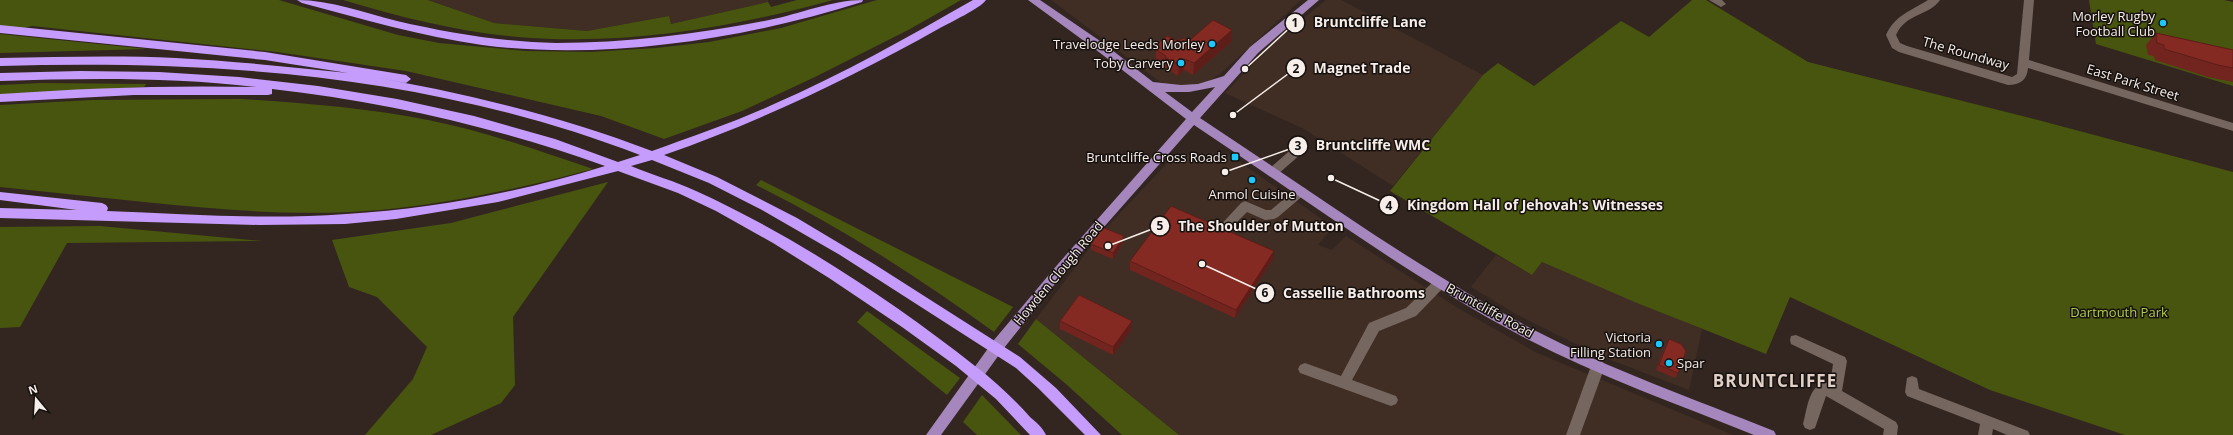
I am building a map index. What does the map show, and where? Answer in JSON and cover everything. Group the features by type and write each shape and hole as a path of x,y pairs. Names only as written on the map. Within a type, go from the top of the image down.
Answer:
{"highway":[{"path":"302,0 406,28 483,42 524,45 616,46 744,30 826,11 858,0"},
{"path":"316,0 340,9"},
{"path":"0,213 181,217 248,221 346,219 467,204 570,180 667,149 749,119 906,42 981,0"},
{"path":"0,29 265,56 367,71 424,82 539,116 622,143 686,168 816,234 1025,368 1094,435"},
{"path":"0,62 130,60 256,66 432,91 539,116"},
{"path":"0,77 41,75 171,76 233,80 348,94 476,119 581,151 698,197 801,253 898,316 997,391 1039,435"},
{"path":"0,98 123,91 197,89 348,94"},
{"path":"0,196 181,217"}],"main road":[{"name":"Bruntcliffe Road","path":"1033,0 1099,46 1192,118 1440,283 1530,334 1598,366 1769,435"},
{"name":"Howden Clough Road","path":"933,435 999,344 1062,267 1192,118 1254,50 1314,0"},
{"path":"1150,85 1188,90 1213,85 1228,78"}],"street":[{"name":"The Roundway","path":"1934,0 1900,19 1894,27 1891,35 1896,45 1903,49 2008,81 2015,81 2022,75 2025,63 2029,0"},
{"name":"East Park Street","path":"2025,63 2233,127"},
{"path":"1273,172 1298,150"},
{"path":"1223,229 1245,206 1265,215 1274,214 1301,191"},
{"path":"1344,383 1374,327 1410,312 1440,283"},
{"path":"1796,340 1840,361 1835,393"},
{"path":"1573,435 1598,366"},
{"path":"1305,369 1391,400"},
{"path":"1810,424 1817,396 1824,388 1891,426 1890,435"},
{"path":"1911,392 1986,428 2023,435"}],"shaded area":[{"path":"429,0 768,0 768,2 671,24 669,16 587,31 494,23"},
{"path":"1051,0 1301,0 1221,73 1206,83 1193,86 1170,85 1160,82"},
{"path":"1326,0 1341,0 1483,75 1393,186 1304,129 1225,93 1278,39"},
{"path":"1227,153 1333,227 1318,245 1332,250 1346,236 1456,307 1535,352 1733,435 1179,435 1036,319 1102,232 1176,154"},
{"path":"1496,255 1532,275 1542,262 1702,329 1689,390 1611,360 1557,335 1516,314 1471,287"}],"green space":[{"path":"0,0 279,0 398,35 439,43 525,51 591,52 656,48 709,42 781,28 877,0 961,0 910,29 815,77 742,111 664,139 601,116 406,71 277,52 32,26 20,29 0,26"},
{"path":"343,0 428,0 494,23 587,31 669,16 671,24 768,2 771,7 797,0 833,0 756,19 677,32 637,37 558,39 518,37 473,32 408,18"},
{"name":"Dartmouth Park","path":"1692,0 1706,0 1808,62 2038,120 2233,172 2233,435 2125,435 1990,390 1790,297 1766,354 1637,303 1542,262 1532,275 1390,191 1483,75 1498,63 1534,86 1621,21 1649,37"},
{"name":"Morley Rugby Football Club","path":"2089,0 2224,0 2233,2 2233,86 2096,44"},
{"path":"0,34 147,49 0,53"},
{"path":"41,83 146,84 144,87 0,95 0,85"},
{"path":"241,99 335,106 428,120 532,148 593,169 461,199 380,210 321,213 232,210 0,187 0,105 92,100"},
{"path":"761,180 1013,307 994,332 908,272 849,235 756,185"},
{"path":"608,182 513,317 515,385 501,403 431,435 365,435 413,379 427,347 377,297 349,287 332,240 451,223"},
{"path":"100,226 262,241 67,243 20,327 0,328 0,227"},
{"path":"867,311 960,378 947,395 857,322"},
{"path":"1036,319 1179,435 1122,435 1066,384 1018,344"},
{"path":"982,395 1021,435 977,435 963,422"}],"building":[{"path":"1213,20 1232,30 1194,63 1185,59 1179,65 1165,57 1166,56 1157,50 1156,46 1158,43 1167,36 1179,41 1183,38 1189,41"},
{"path":"2156,33 2233,50 2233,68 2164,49 2164,45 2157,43"},
{"path":"1171,206 1274,251 1236,310 1130,261"},
{"path":"1102,227 1124,236 1113,253 1091,244"},
{"path":"1079,295 1132,321 1113,347 1060,321"},
{"name":"Spar","path":"1669,339 1681,344 1686,351 1678,373 1659,365"}],"place":[{"name":"Morley Rugby Football Club","path":"2163,23"},
{"name":"Travelodge Leeds Morley","path":"1212,44"},
{"name":"Toby Carvery","path":"1181,63"},
{"name":"Bruntcliffe Lane","path":"1245,69"},
{"name":"Magnet Trade","path":"1233,115"},
{"name":"Bruntcliffe Cross Roads","path":"1235,157"},
{"name":"Bruntcliffe WMC","path":"1225,172"},
{"name":"Kingdom Hall of Jehovah's Witnesses","path":"1331,178"},
{"name":"Anmol Cuisine","path":"1252,180"},
{"name":"The Shoulder of Mutton","path":"1108,246"},
{"name":"Cassellie Bathrooms","path":"1202,264"},
{"name":"Victoria Filling Station","path":"1659,344"},
{"name":"Spar","path":"1669,363"}],"district":[{"name":"BRUNTCLIFFE","path":"1775,380"}]}
